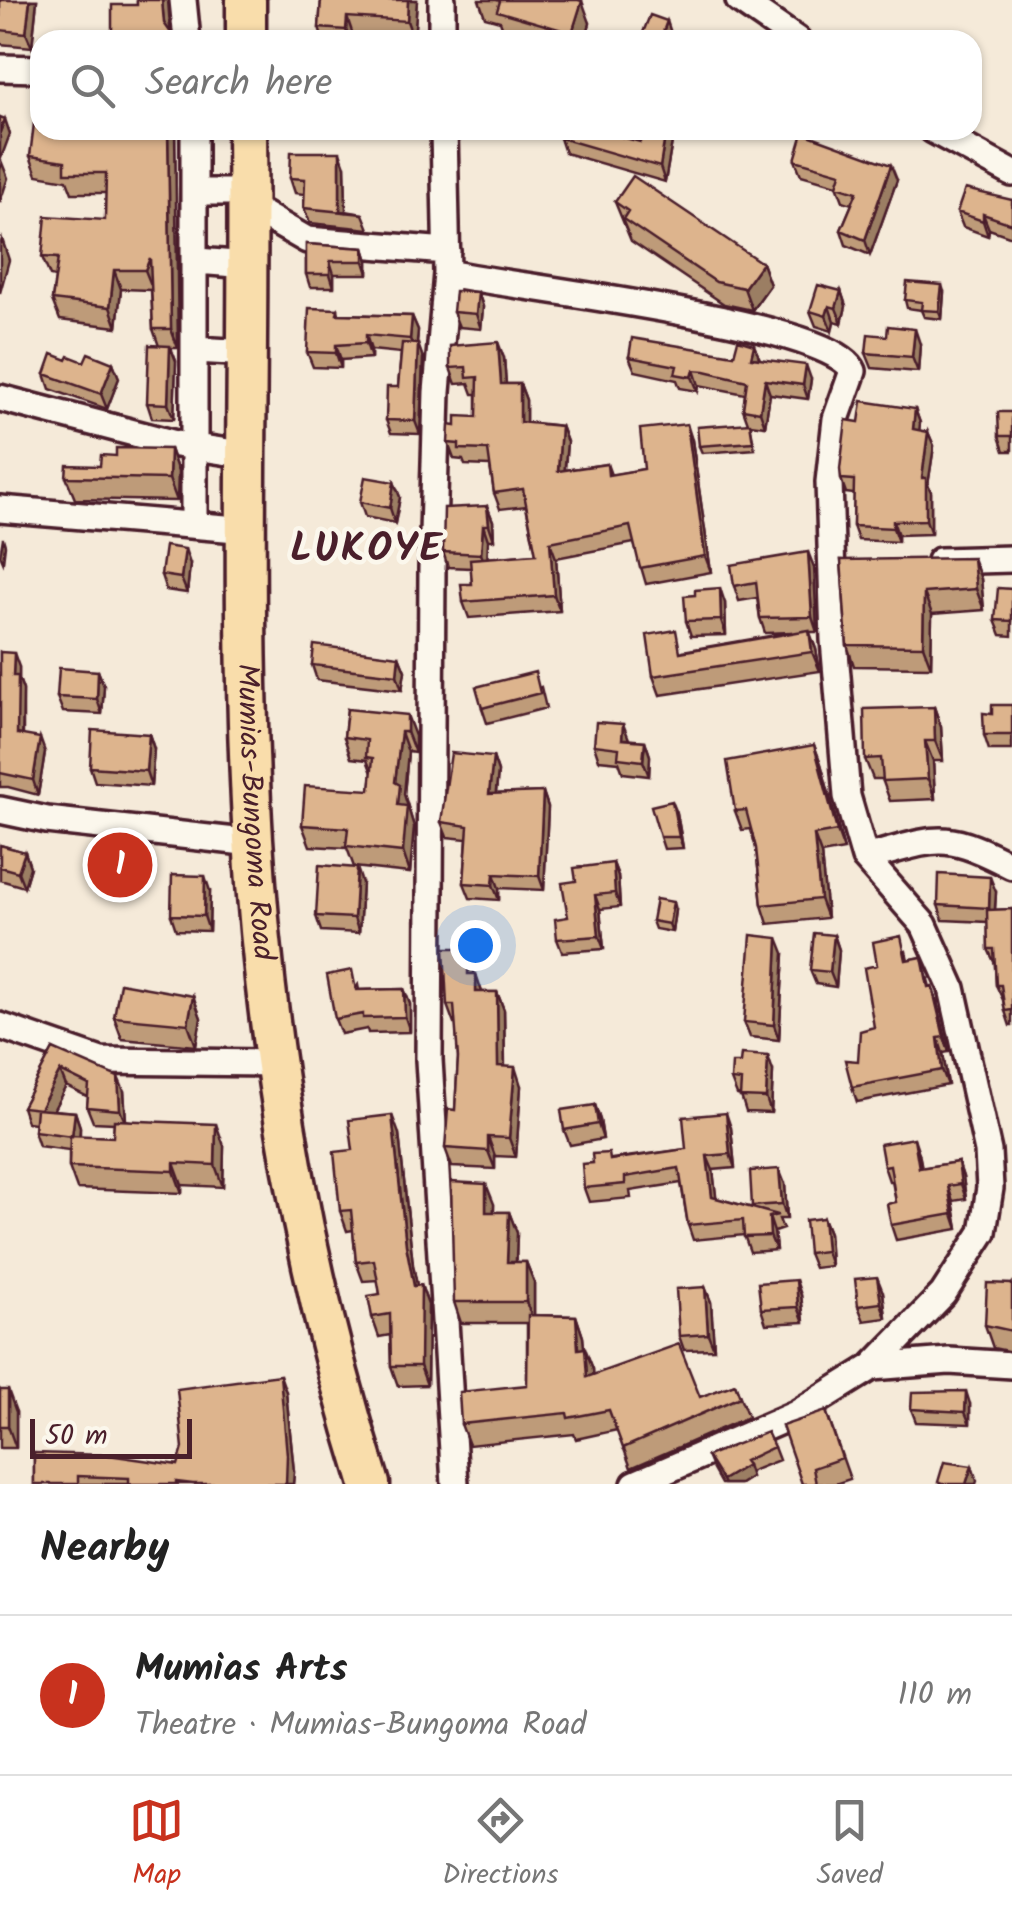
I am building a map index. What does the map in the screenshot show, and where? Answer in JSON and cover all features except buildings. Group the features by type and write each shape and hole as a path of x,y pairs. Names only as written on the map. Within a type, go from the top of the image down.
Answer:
{"highway":[{"path":"246,0 246,30"},
{"name":"Mumias-Bungoma Road","path":"247,140 254,843 276,1063 296,1186 324,1312 370,1484"}],"street":[{"path":"183,0 185,30"},
{"path":"442,0 442,30"},
{"path":"739,0 782,30"},
{"path":"0,68 30,69"},
{"path":"194,525 198,192 195,140"},
{"path":"444,140 447,262 437,392 432,569 429,1060 455,1484"},
{"path":"952,140 1012,172"},
{"path":"198,192 248,199 307,240 447,262 709,315 841,356 852,372 836,419 830,458 830,561 843,767 865,858 909,905 940,954 973,1069 990,1188 984,1232 930,1309 872,1366 796,1414 635,1484"},
{"path":"197,260 248,265"},
{"path":"196,350 248,353"},
{"path":"0,398 194,446 248,455"},
{"path":"0,509 249,530"},
{"path":"920,560 1012,559"},
{"path":"830,561 866,561"},
{"path":"0,810 47,820 254,843"},
{"path":"865,858 948,840 987,850 1012,866"},
{"path":"0,1026 101,1060 276,1063"},
{"path":"872,1366 978,1360 1012,1365"}],"place":[{"name":"Mumias Arts","path":"120,865"}],"district":[{"name":"LUKOYE","path":"367,550"}]}
